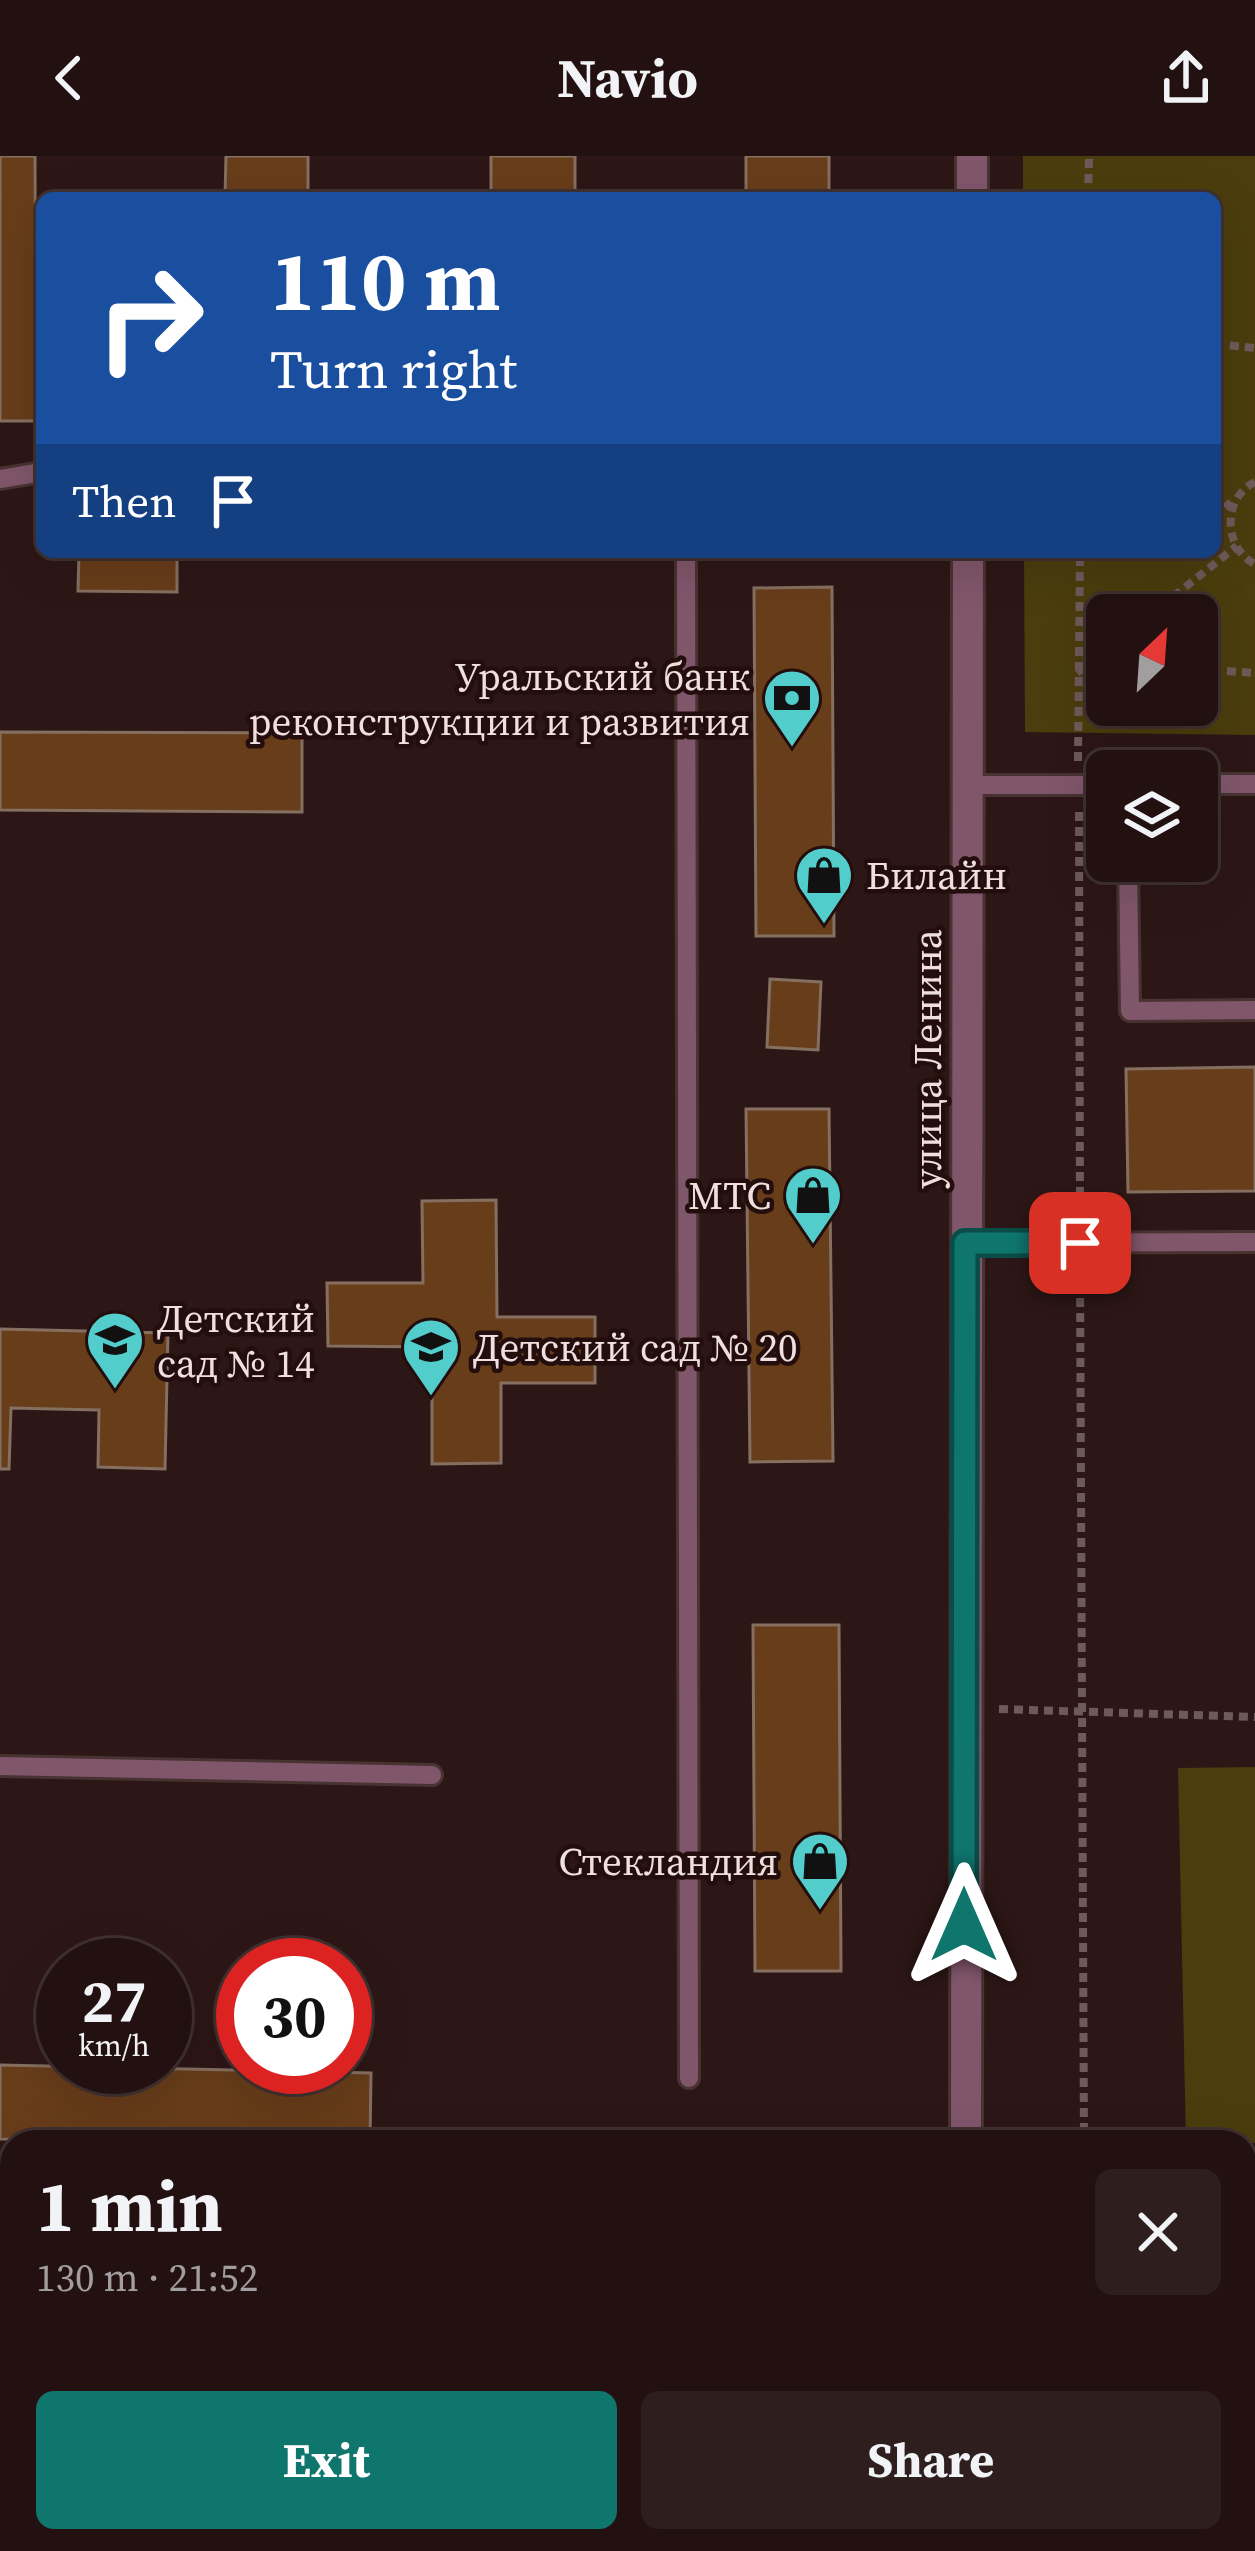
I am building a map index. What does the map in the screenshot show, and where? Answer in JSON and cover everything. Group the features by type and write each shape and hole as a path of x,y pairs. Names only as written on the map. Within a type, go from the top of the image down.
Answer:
{"street":[{"path":"972,192 973,156"},
{"name":"улица Ленина","path":"966,2130 968,558"}],"lane":[{"path":"0,479 36,473"},
{"path":"686,558 688,2078"},
{"path":"1218,784 1255,784"},
{"path":"967,785 1086,785"},
{"path":"1128,882 1130,1011 1255,1010"},
{"path":"965,1243 1255,1242"},
{"path":"0,1766 432,1775"}],"path":[{"path":"1088,192 1089,156"},
{"path":"1221,345 1255,348"},
{"path":"1255,482 1246,486 1231,508 1231,535 1245,558 1255,564"},
{"path":"1221,497 1231,508"},
{"path":"1176,594 1237,546"},
{"path":"1080,558 1084,2130"},
{"path":"1077,673 1086,665"},
{"path":"1218,670 1255,673"},
{"path":"964,1708 1255,1717"}],"shaded area":[{"path":"1023,156 1255,156 1255,735 1025,732 1024,558 1221,558 1221,192 1023,192"},
{"path":"1255,1767 1255,2130 1186,2130 1178,1768"}],"building":[{"path":"0,156 35,156 36,421 0,421"},
{"path":"226,156 308,156 308,192 225,192"},
{"path":"491,156 575,156 575,192 491,192"},
{"path":"746,156 829,156 829,192 746,192"},
{"path":"79,558 177,558 177,592 78,591"},
{"path":"832,587 834,936 756,936 754,588"},
{"path":"0,732 302,733 302,812 0,810"},
{"path":"770,979 821,982 818,1050 767,1047"},
{"path":"1255,1067 1255,1191 1128,1192 1126,1069"},
{"path":"746,1109 829,1109 833,1461 750,1462"},
{"path":"496,1200 497,1317 595,1317 595,1383 501,1383 501,1463 432,1464 432,1347 328,1346 327,1283 423,1283 422,1201"},
{"path":"0,1329 168,1333 165,1469 98,1467 99,1410 11,1408 9,1469 0,1469"},
{"path":"753,1625 839,1625 841,1971 755,1971"},
{"path":"0,2065 36,2066 36,2094 192,2094 192,2069 216,2070 216,2094 371,2094 370,2130 0,2130"}],"place":[{"name":"Уральский банк реконструкции и развития","path":"792,749"},
{"name":"Билайн","path":"824,926"},
{"name":"МТС","path":"813,1246"},
{"name":"Детский сад № 14","path":"115,1391"},
{"name":"Детский сад № 20","path":"431,1398"},
{"name":"Стекландия","path":"820,1912"}],"route":[{"path":"964,1925 965,1243 1080,1243"}]}
